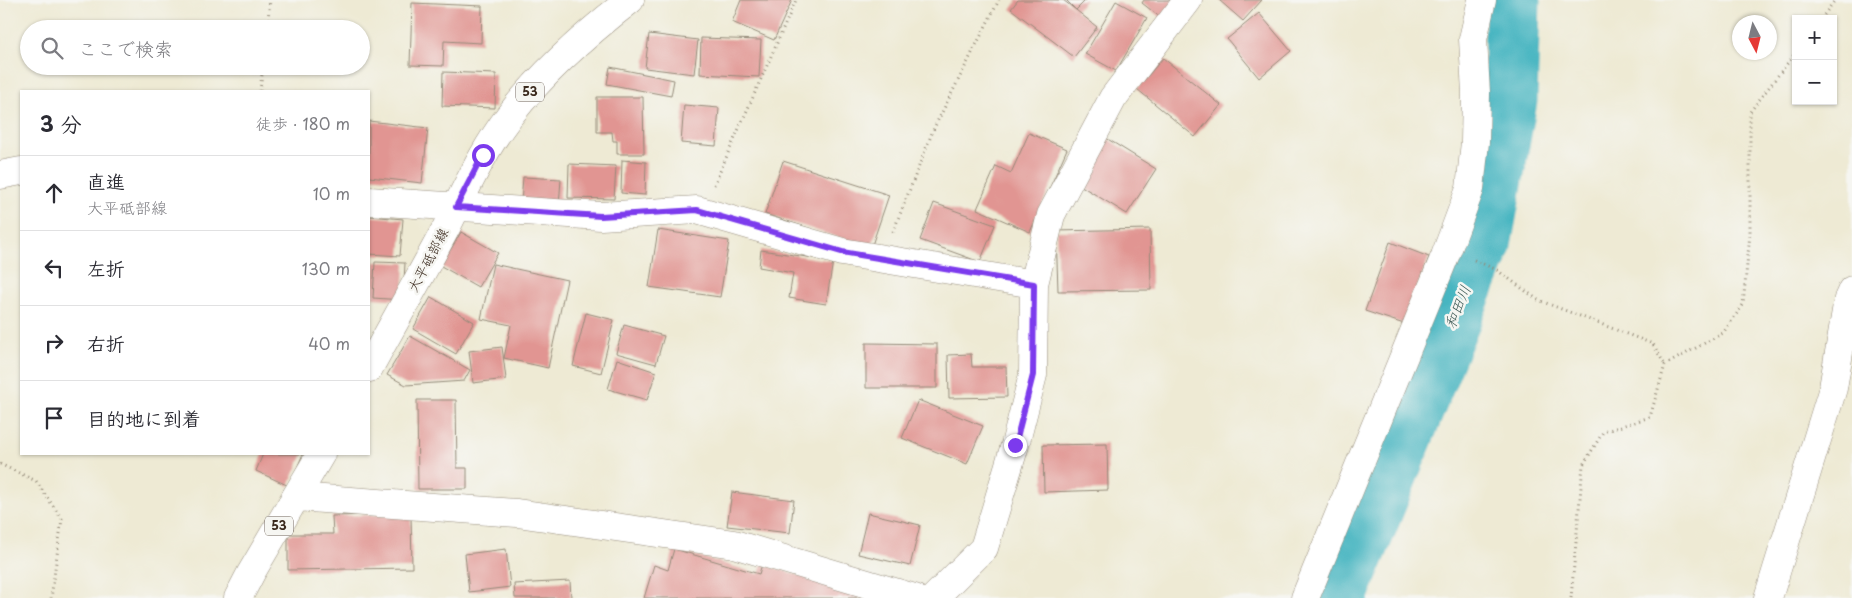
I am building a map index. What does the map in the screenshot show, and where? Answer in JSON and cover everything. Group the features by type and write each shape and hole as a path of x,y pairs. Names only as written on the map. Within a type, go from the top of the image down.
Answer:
{"street":[{"name":"大平砥部線","path":"370,366 483,155 510,116 544,76 583,38 630,0"},
{"path":"934,598 984,548 1015,445 1033,375 1034,284 1051,215 1109,107 1188,0"},
{"path":"1305,598 1446,256 1470,189 1475,142 1476,93 1472,40 1482,0"},
{"path":"0,175 20,171"},
{"path":"370,201 601,216 697,210 842,252 1034,284"},
{"path":"1768,598 1833,388 1848,299 1852,290"},
{"name":"53","path":"238,598 250,573 320,455"},
{"path":"296,498 517,512 734,544 914,598"}],"path":[{"path":"268,20 270,0"},
{"path":"697,210 717,181 796,0"},
{"path":"883,258 934,128 999,0"},
{"path":"1824,15 1835,0"},
{"path":"1571,598 1583,465 1603,432 1650,416 1665,365 1723,333 1743,305 1750,234 1750,112 1792,57"},
{"path":"260,90 262,75"},
{"path":"1497,270 1538,300 1653,344 1665,365"},
{"path":"0,464 36,481 62,518 51,598"}],"building":[{"path":"741,0 792,0 774,40 732,22"},
{"path":"1018,0 1063,0 1097,27 1074,57 1011,9"},
{"path":"1066,0 1086,0 1076,10"},
{"path":"1144,0 1175,0 1161,18 1142,3"},
{"path":"1219,0 1262,0 1243,21"},
{"path":"1116,1 1147,18 1116,71 1085,54"},
{"path":"412,3 482,6 481,43 444,41 443,66 410,65"},
{"path":"1259,13 1291,51 1259,78 1227,39"},
{"path":"649,34 698,40 694,74 645,68"},
{"path":"701,38 761,40 759,77 700,74"},
{"path":"1163,58 1221,105 1195,137 1137,89"},
{"path":"610,67 674,80 671,96 607,84"},
{"path":"443,72 496,74 495,108 442,106"},
{"path":"597,97 643,97 644,154 617,154 617,141 613,141 612,132 597,132"},
{"path":"684,105 719,108 716,146 681,143"},
{"path":"370,121 428,128 422,183 370,177"},
{"path":"1029,133 1067,149 1030,232 977,209 996,166 1011,173"},
{"path":"1106,138 1156,169 1127,214 1078,184"},
{"path":"622,160 646,162 645,195 621,193"},
{"path":"783,161 889,195 871,248 765,214"},
{"path":"569,164 616,166 614,199 568,198"},
{"path":"523,177 561,179 559,206 521,203"},
{"path":"934,203 995,225 980,262 920,240"},
{"path":"370,216 403,219 400,256 370,254"},
{"path":"1150,229 1151,290 1058,291 1056,231"},
{"path":"658,230 729,241 720,297 649,287"},
{"path":"461,232 498,253 478,287 441,266"},
{"path":"1390,242 1429,257 1404,324 1365,311"},
{"path":"761,250 833,261 826,304 789,298 793,273 759,267"},
{"path":"375,262 405,263 403,300 373,298"},
{"path":"493,264 567,280 548,368 504,358 511,325 481,319"},
{"path":"431,297 474,322 456,354 413,329"},
{"path":"586,313 614,320 601,373 573,366"},
{"path":"624,325 664,336 656,364 616,353"},
{"path":"410,336 470,370 464,381 406,385 387,375"},
{"path":"866,343 937,344 937,388 866,388"},
{"path":"502,347 506,379 473,383 469,351"},
{"path":"971,354 972,367 1006,367 1007,397 949,398 948,355"},
{"path":"617,359 656,372 647,400 608,389"},
{"path":"417,400 456,400 457,468 467,468 467,489 418,489"},
{"path":"918,400 983,426 967,464 902,438"},
{"path":"1107,444 1108,490 1044,492 1043,445"},
{"path":"263,455 303,455 289,486 256,471"},
{"path":"732,492 794,500 790,533 727,526"},
{"path":"868,513 920,525 910,566 858,554"},
{"path":"411,514 412,568 288,570 288,534 333,534 332,516"},
{"path":"506,549 510,587 469,592 465,554"},
{"path":"674,549 759,574 762,564 862,594 860,598 644,598 654,565 668,570"},
{"path":"570,581 571,598 515,598 514,584"}],"waterway":[{"name":"和田川","path":"1339,598 1484,244 1510,100 1513,0"}],"route":[{"path":"483,155 456,207 601,216 697,210 842,252 1034,284 1033,375 1015,445"}]}
